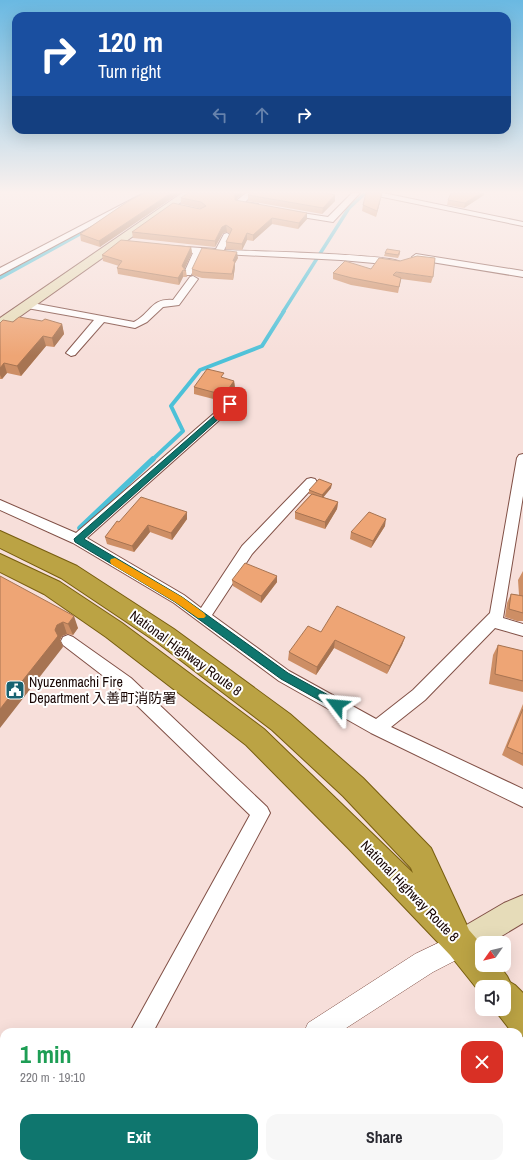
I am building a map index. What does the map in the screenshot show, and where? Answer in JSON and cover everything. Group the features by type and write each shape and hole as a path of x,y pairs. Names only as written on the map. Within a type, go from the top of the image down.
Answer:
{"highway":[{"name":"National Highway Route 8","path":"0,539 69,572 166,636 281,722 353,787 421,858 461,944"},
{"name":"National Highway Route 8","path":"0,562 52,588 96,618 255,737 359,839 461,944"},
{"path":"461,944 490,980"},
{"path":"511,1005 523,1020"}],"main road":[{"path":"0,324 111,248"},
{"path":"461,944 514,912 523,909"}],"street":[{"path":"0,272 46,248"},
{"path":"172,248 249,255 371,259 399,263 416,257 523,274"},
{"path":"219,252 221,248"},
{"path":"28,305 135,325 142,322 163,303 176,303 190,276 198,250"},
{"path":"71,353 101,319"},
{"path":"78,539 230,404"},
{"path":"377,728 419,695 497,616 523,458"},
{"path":"203,617 247,550 311,482"},
{"path":"0,505 78,539 179,599 284,676 377,728 523,798"},
{"path":"492,621 523,630"},
{"path":"68,641 126,683 262,813 143,1028"},
{"path":"323,1028 424,963 461,944"}],"building":[{"path":"111,248 191,248 182,266 186,271 183,270 178,278 117,268 122,261 102,255"},
{"path":"202,248 237,252 233,261 235,261 232,274 201,272 192,269"},
{"path":"387,249 400,251 398,255 385,253"},
{"path":"417,256 435,258 433,277 396,272 393,275 401,278 399,287 333,273 345,261 371,269 379,258 400,261"},
{"path":"19,317 42,321 45,319 62,324 52,338 43,336 17,366 4,363 0,368 0,323 3,320 13,322"},
{"path":"207,369 224,373 221,377 234,381 224,395 194,387"},
{"path":"319,479 332,484 322,495 309,490"},
{"path":"312,494 338,502 325,522 295,512"},
{"path":"141,497 187,512 171,533 148,525 132,546 105,537 117,521 119,522"},
{"path":"369,512 386,519 373,541 351,532"},
{"path":"245,563 277,576 261,596 232,580"},
{"name":"Nyuzenmachi Fire Department 入善町消防署","path":"0,576 74,616 68,624 63,622 57,625 55,630 58,636 0,709"},
{"path":"511,594 523,596 523,613 509,609"},
{"path":"337,606 405,637 390,666 335,640 317,667 289,652 308,626 321,632"},
{"path":"498,645 523,651 523,681 495,674"},
{"path":"523,709 523,754 507,747"}],"waterway":[{"path":"0,278 55,248"},
{"path":"283,312 324,248"},
{"path":"152,460 183,431 171,406 200,370 262,346 284,311"},
{"path":"80,528 153,459"}],"slow traffic":[{"path":"115,561 179,599 201,616"}],"place":[{"name":"Nyuzenmachi Fire Department 入善町消防署","path":"15,690"}],"route":[{"path":"230,404 78,539 179,599 284,676 337,705"}]}
